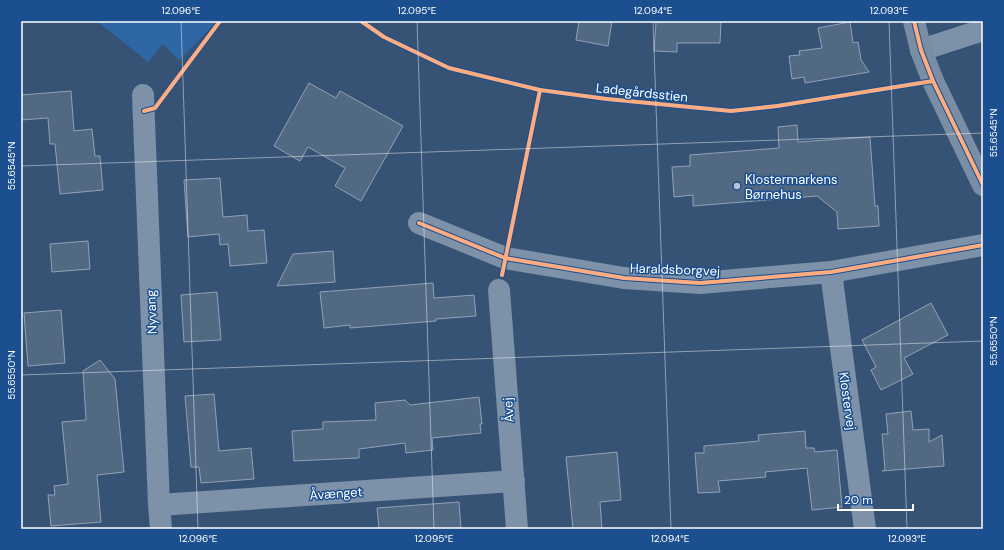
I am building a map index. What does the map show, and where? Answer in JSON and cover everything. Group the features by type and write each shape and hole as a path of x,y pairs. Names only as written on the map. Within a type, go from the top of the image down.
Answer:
{"street":[{"path":"914,21 933,81 983,185"},
{"path":"922,50 983,30"},
{"name":"Nyvang","path":"143,95 161,529"},
{"name":"Haraldsborgvej","path":"419,223 506,258 624,278 700,283 831,272 983,245"},
{"name":"Klostervej","path":"831,272 865,529"},
{"name":"Åvej","path":"499,290 517,529"},
{"name":"Åvænget","path":"159,505 514,481"}],"shaded area":[{"path":"97,21 217,21 179,61 163,44 148,62"}],"building":[{"path":"579,21 612,21 608,46 576,40"},
{"path":"721,21 720,43 677,43 677,52 654,51 656,22"},
{"path":"850,22 853,43 858,42 861,60 869,72 805,83 804,77 792,79 789,56 800,55 799,51 822,48 818,28"},
{"path":"309,83 336,98 340,91 403,126 361,201 335,186 345,168 308,147 300,161 274,146"},
{"path":"71,91 74,131 92,129 95,156 100,156 103,190 60,194 55,144 50,144 48,118 21,120 21,95"},
{"path":"797,125 798,142 870,137 875,206 878,206 879,226 838,229 837,212 817,196 693,206 693,195 674,197 672,167 690,166 690,155 779,148 778,127"},
{"path":"220,178 223,217 247,215 248,231 264,230 267,263 230,266 228,244 220,245 219,234 188,237 184,180"},
{"path":"88,241 90,269 52,272 50,244"},
{"path":"333,251 335,282 277,286 293,254"},
{"path":"433,283 434,298 474,295 476,316 350,328 350,325 324,328 320,292"},
{"path":"217,292 221,340 184,342 181,295"},
{"path":"931,303 948,335 904,358 913,374 881,390 871,370 876,367 862,340"},
{"path":"61,310 65,363 28,366 24,313"},
{"path":"100,360 115,379 124,472 97,475 101,522 51,526 48,495 55,495 54,486 68,484 62,422 86,420 83,371"},
{"path":"214,394 219,451 251,448 254,479 201,483 199,467 191,467 185,396"},
{"path":"479,397 482,424 480,424 481,433 432,438 433,450 406,453 405,443 359,449 359,458 294,461 292,431 323,429 323,422 376,420 375,403 405,400 410,405"},
{"path":"911,411 913,430 929,429 929,442 942,435 944,466 882,471 885,470 882,434 888,434 886,414"},
{"path":"805,431 806,448 814,448 815,452 837,450 842,507 812,510 807,468 765,472 766,477 718,481 720,492 698,493 695,453 704,453 704,446 759,441 758,435"},
{"path":"617,452 621,500 600,502 602,529 573,529 566,457"},
{"path":"459,502 461,529 379,529 377,508"}],"cycle path":[{"path":"144,111 155,108 220,21"},
{"name":"Ladegårdsstien","path":"361,21 384,37 449,68 540,90 607,99 731,111 777,106 933,81"},
{"path":"914,21 921,50 933,81 983,185"},
{"path":"502,275 540,90"},
{"path":"419,223 505,258 624,278 700,283 831,272 983,245"}],"place":[{"name":"Klostermarkens Børnehus","path":"737,186"}]}
